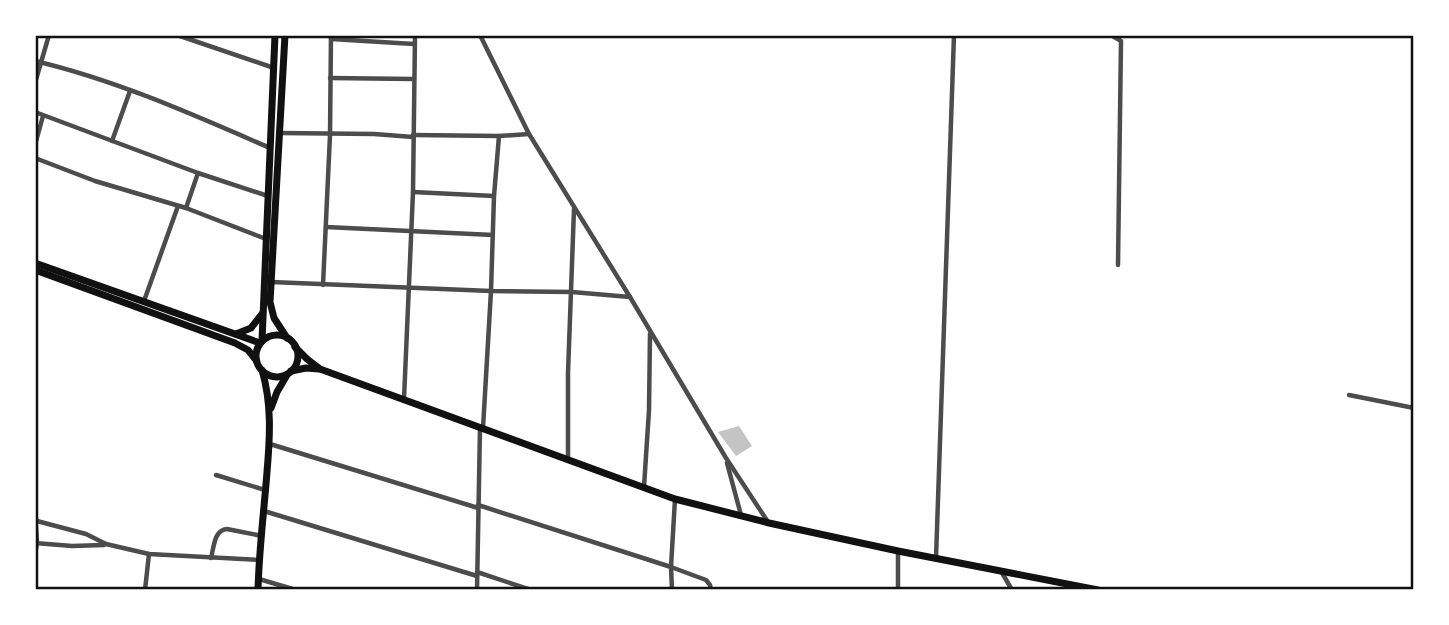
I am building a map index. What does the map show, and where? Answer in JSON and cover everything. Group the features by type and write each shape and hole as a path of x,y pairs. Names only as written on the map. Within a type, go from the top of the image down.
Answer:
{"main road":[{"path":"261,342 275,35"},
{"path":"285,35 270,302 277,325 307,359 320,369"},
{"path":"35,263 261,342"},
{"path":"35,270 235,343 248,350 262,370 274,377 306,368 320,369 675,499 898,551 1098,590"},
{"path":"233,334 251,328 263,314"},
{"path":"256,360 257,349 268,337 276,335 287,338"},
{"path":"270,412 277,392 297,359 295,346"},
{"path":"258,590 270,412 262,370"},
{"path":"1037,590 1044,580"}],"street":[{"path":"35,83 38,62 49,35"},
{"path":"177,35 274,68"},
{"path":"404,399 412,231 415,35"},
{"path":"480,35 529,134 726,458 769,523"},
{"path":"936,559 954,35"},
{"path":"1111,35 1122,38 1118,265"},
{"path":"323,285 330,135 331,37 414,44"},
{"path":"38,62 88,76 189,112 270,149"},
{"path":"330,78 413,79"},
{"path":"112,141 130,91"},
{"path":"35,112 198,173 269,196"},
{"path":"35,145 43,116"},
{"path":"281,133 413,136 529,134"},
{"path":"477,590 478,506 499,136"},
{"path":"35,158 95,181 186,208 266,240"},
{"path":"186,208 198,173"},
{"path":"413,192 494,196"},
{"path":"144,302 177,206"},
{"path":"568,460 574,209"},
{"path":"326,227 493,235"},
{"path":"271,282 572,292 629,297"},
{"path":"643,487 649,410 650,333"},
{"path":"1349,395 1414,408"},
{"path":"269,444 671,566 706,580 711,590"},
{"path":"726,458 741,516"},
{"path":"216,475 266,491"},
{"path":"672,590 675,499"},
{"path":"264,510 531,590"},
{"path":"35,511 35,555"},
{"path":"37,521 86,534 106,544 149,554 259,560"},
{"path":"211,558 218,533 222,529 262,536"},
{"path":"36,543 72,546 106,544"},
{"path":"898,551 898,590"},
{"path":"145,590 149,554"},
{"path":"1001,570 1012,590"},
{"path":"259,579 296,590"}],"building":[{"path":"739,426 752,446 736,456 718,432"}]}
